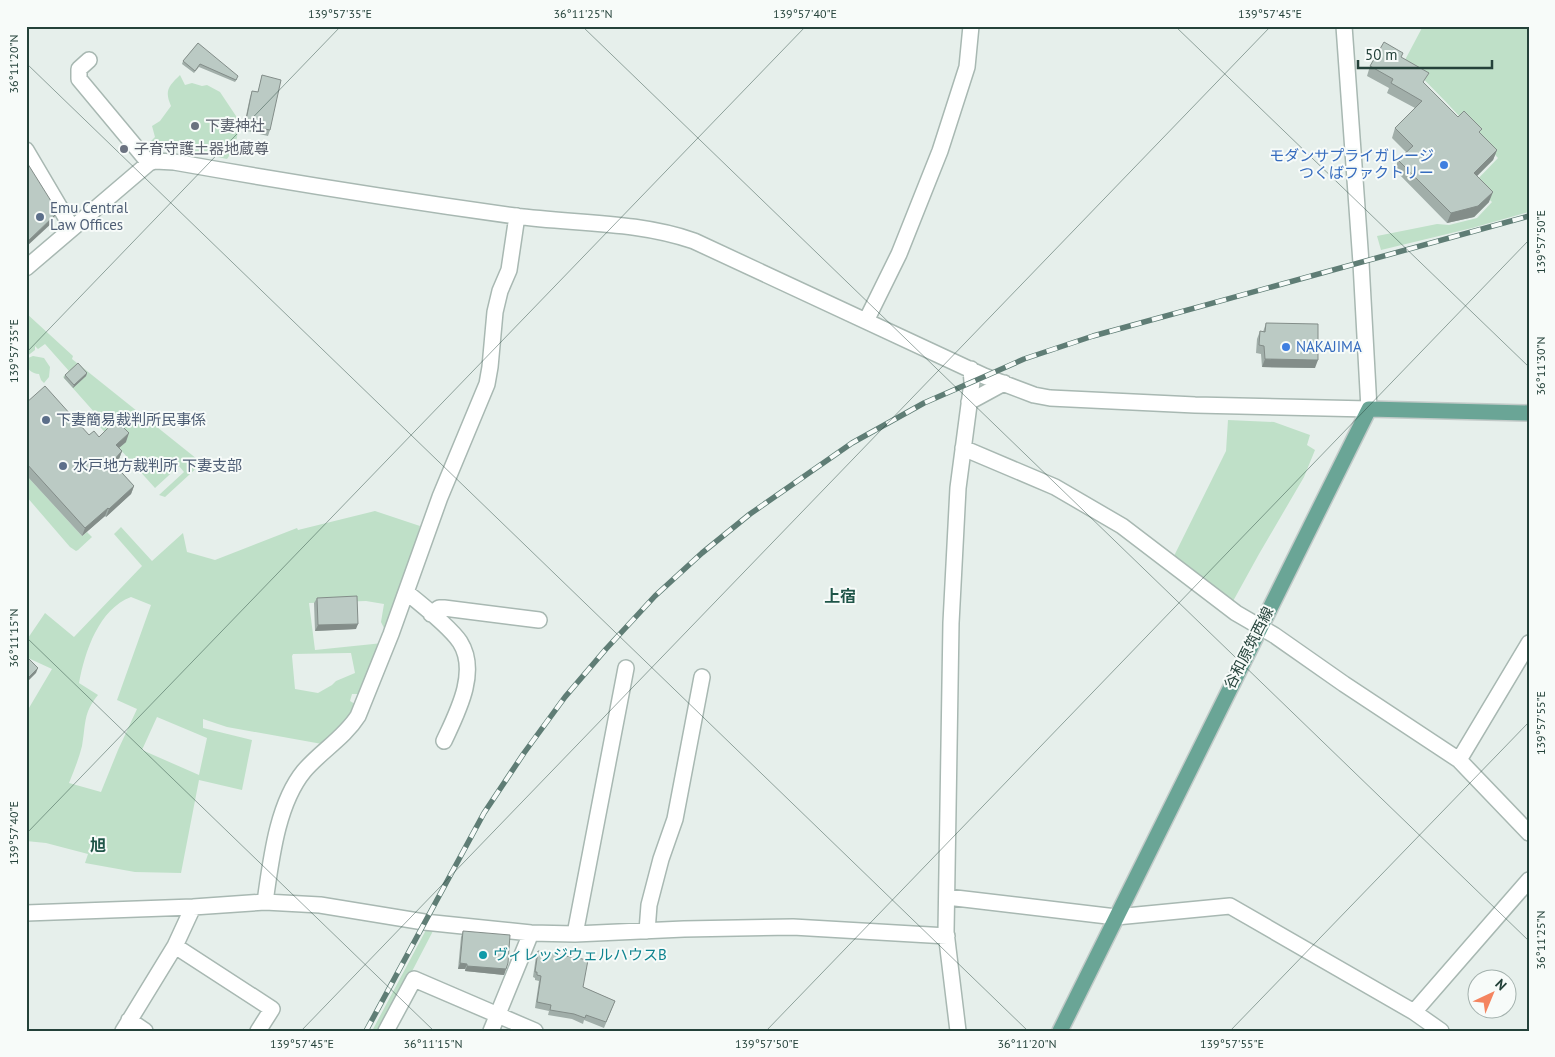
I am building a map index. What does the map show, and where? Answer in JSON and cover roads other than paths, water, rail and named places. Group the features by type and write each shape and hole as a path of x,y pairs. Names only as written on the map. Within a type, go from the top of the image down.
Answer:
{"main road":[{"path":"1369,409 1529,413"},
{"name":"谷和原筑西線","path":"1060,1031 1369,409"}],"street":[{"path":"866,321 899,254 940,151 967,67 971,26"},
{"path":"26,268 152,162 174,162 517,216 628,226 675,235 694,241 970,370 1034,394 1050,398 1195,405 1369,409 1361,263 1344,26"},
{"path":"89,60 79,69 79,79 152,162"},
{"path":"26,150 72,228"},
{"path":"265,902 276,842 289,794 302,773 351,726 358,716 390,636 440,497 487,384 495,312 500,291 509,270 517,216"},
{"path":"958,1031 947,936 947,897 952,624 958,488 972,382 970,370"},
{"path":"969,402 1004,383"},
{"path":"963,448 1056,487 1122,526 1236,613 1273,634 1344,684 1459,760 1529,833"},
{"path":"406,592 459,640 466,657 467,674 464,692 444,741"},
{"path":"431,614 440,608 444,608 539,620"},
{"path":"1459,760 1529,643"},
{"path":"575,934 626,668"},
{"path":"648,931 649,905 675,819 702,677"},
{"path":"1414,1012 1526,890"},
{"path":"947,897 1116,916 1230,906 1414,1012 1441,1031"},
{"path":"26,913 194,907 265,902 320,905 424,922 530,933 575,934 794,927 947,936"},
{"path":"146,1031 126,1025 175,946 194,907"},
{"path":"491,1031 530,933"},
{"path":"175,946 272,1008 258,1031"},
{"path":"386,1031 414,979 535,1031"}],"railway":[{"path":"366,1031 484,813 524,753 565,697 655,596 702,553 750,514 852,443 924,403 1024,359 1093,336 1529,216"}],"place":[{"name":"下妻神社","path":"195,126"},
{"name":"子育守護土器地蔵尊","path":"124,149"},
{"name":"モダンサプライガレージ つくばファクトリー","path":"1444,165"},
{"name":"Emu Central Law Offices","path":"40,217"},
{"name":"NAKAJIMA","path":"1286,347"},
{"name":"下妻簡易裁判所民事係","path":"46,420"},
{"name":"水戸地方裁判所 下妻支部","path":"63,466"},
{"name":"ヴィレッジウェルハウスB","path":"483,955"}],"district":[{"name":"上宿","path":"840,596"},
{"name":"旭","path":"98,845"}]}
